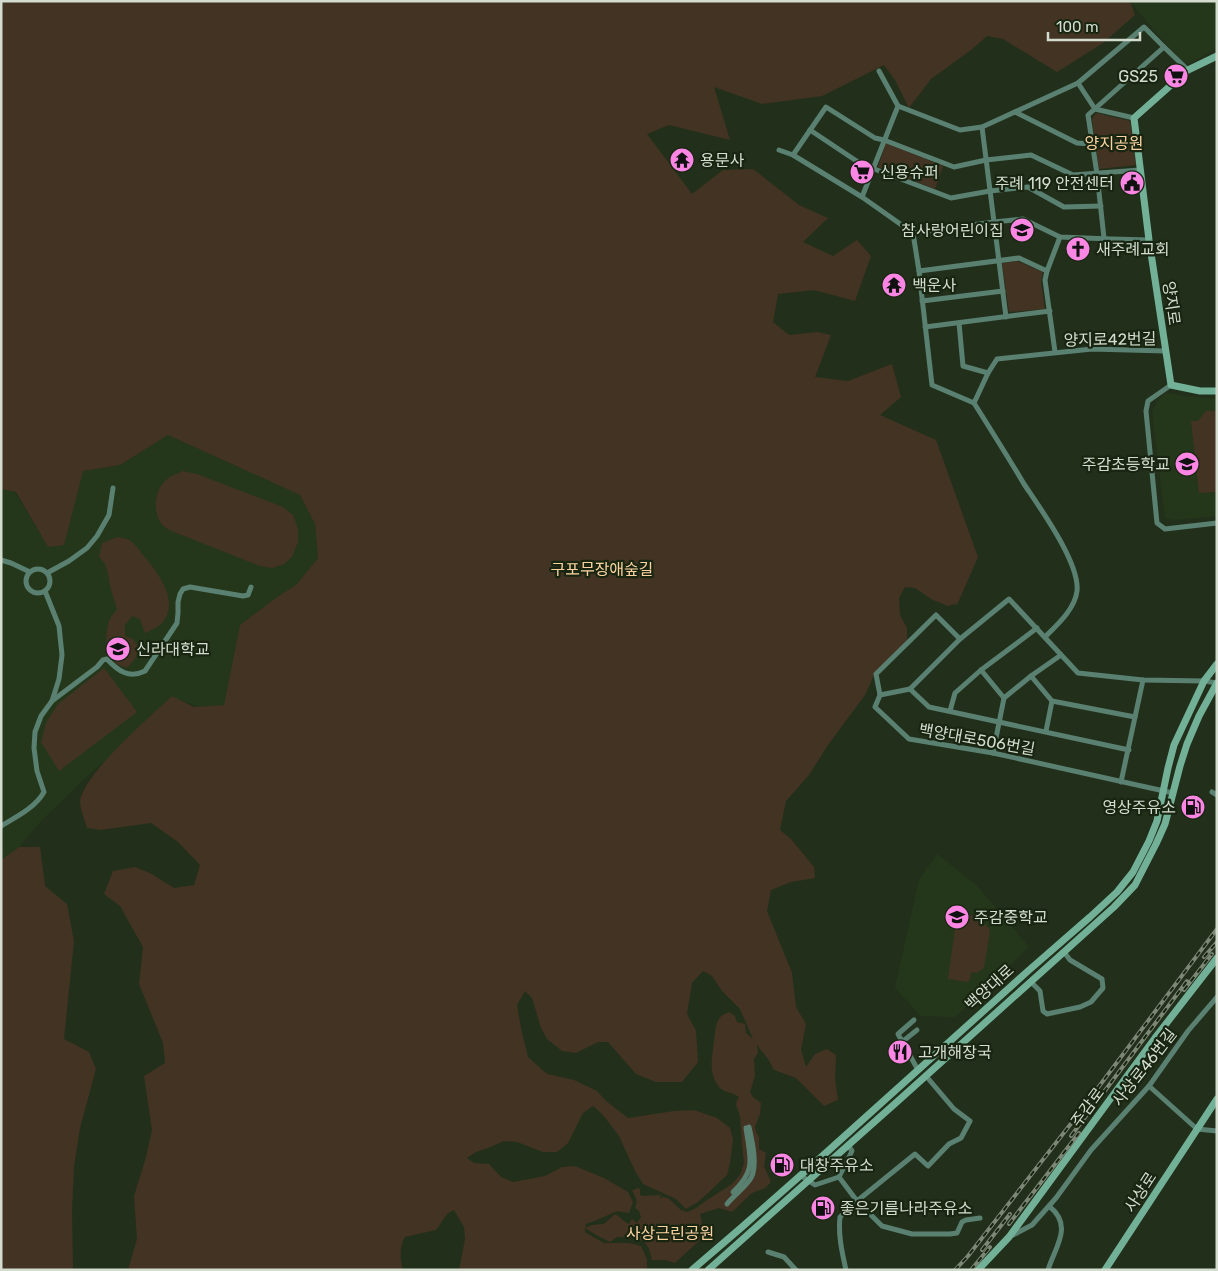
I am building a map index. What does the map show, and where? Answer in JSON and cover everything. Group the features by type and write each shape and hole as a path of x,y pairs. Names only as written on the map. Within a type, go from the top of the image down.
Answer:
{"main road":[{"path":"1134,118 1188,70 1217,56"},
{"name":"양지로","path":"1134,118 1149,240 1171,385"},
{"path":"1171,385 1200,391 1217,391"},
{"name":"백양대로","path":"692,1270 1117,892 1133,872 1146,849 1157,821 1174,745 1204,681 1217,664"},
{"name":"백양대로","path":"708,1270 1031,982 1114,907 1135,885 1165,824 1187,744 1199,716 1217,683"},
{"name":"주감로","path":"978,1270 1009,1237 1155,1038 1217,958"},
{"name":"사상로","path":"1105,1270 1217,1099"}],"street":[{"path":"879,72 898,106 960,130 982,127 1078,83 1144,27 1188,70"},
{"path":"1104,238 1088,115 1164,48"},
{"path":"1078,83 1095,109 1134,118"},
{"path":"862,197 898,106"},
{"path":"793,155 826,107 876,138 954,167 986,160 1032,155 1073,175 1140,170"},
{"path":"1015,112 1077,143 1092,144"},
{"path":"982,127 1006,317"},
{"path":"810,130 861,164 951,198 1028,187 1064,207 1101,206"},
{"path":"779,150 793,155 862,197 913,233 1023,220 1060,237 1149,240"},
{"path":"913,233 932,385 974,403 1061,542 1076,575 1077,593 1072,606 1045,637"},
{"name":"양지로42번길","path":"1055,352 1045,280 1060,237"},
{"path":"919,270 1018,258 1047,271"},
{"path":"922,301 1003,291"},
{"name":"양지로42번길","path":"925,327 1050,311"},
{"path":"959,323 963,366 988,373"},
{"name":"양지로42번길","path":"974,403 997,359 1092,349 1165,350"},
{"path":"1171,385 1148,401 1146,411 1157,524 1165,529 1217,523"},
{"path":"47,573 88,548 109,516 113,488"},
{"path":"1,560 30,572"},
{"path":"39,568 47,573 51,582 45,591 38,594 29,590 26,580 30,572 39,568"},
{"path":"1,826 35,804 44,792 37,771 34,748 35,732 41,716 52,701 97,667 103,660 107,659 120,671 127,674 139,674 145,671 177,623 178,602 183,588 190,587 243,596 248,595 251,587"},
{"path":"45,591 59,626 62,655 59,679 52,701"},
{"path":"880,695 910,689 960,639 1009,599 1078,673 1143,680 1217,683"},
{"name":"백양대로506번길","path":"960,639 936,615 876,674 880,695 875,707 909,740 993,753 1173,793"},
{"path":"950,711 955,693 981,670 1037,628"},
{"path":"993,753 1004,698 1030,676 1061,655"},
{"path":"981,670 1004,698"},
{"path":"1030,676 1052,702 1135,717"},
{"path":"1121,782 1143,680"},
{"path":"910,689 929,707 1129,750"},
{"path":"1046,731 1052,702"},
{"path":"1031,982 1040,991 1043,1012 1047,1014 1080,1007 1091,1002 1103,988 1102,979 1070,960 1064,952"},
{"name":"사상로46번길","path":"1009,1237 1032,1225 1049,1206 1091,1150 1148,1086 1188,1031 1217,997"},
{"path":"914,1020 898,1034 918,1070"},
{"path":"902,1042 917,1030"},
{"path":"846,1270 839,1228 840,1217 915,1154 928,1166 949,1144 961,1138 970,1121 954,1109 926,1076"},
{"path":"1148,1086 1197,1129 1217,1132"},
{"path":"726,1203 752,1176 754,1164 748,1128"},
{"path":"839,1178 852,1151 848,1145"},
{"path":"800,1175 815,1184 839,1178"},
{"path":"839,1178 857,1201 882,1226 912,1234 957,1233 962,1222 980,1218"},
{"path":"1048,1270 1062,1235 1059,1217 1055,1210 1049,1206"},
{"path":"768,1252 784,1257 796,1270"}],"shaded area":[{"path":"1130,1 1217,1 1217,48 1187,65 1171,50"},
{"name":"주감초등학교","path":"1166,393 1217,399 1217,516 1173,520 1165,518 1152,411 1159,399"},
{"name":"신라대학교","path":"168,435 300,495 315,524 318,558 297,584 240,625 224,705 199,707 172,697 40,822 19,847 1,860 1,489 15,492 48,547 83,471 120,465"},
{"name":"주감중학교","path":"937,854 977,886 1029,947 955,1017 921,1016 895,988 919,880"}],"green space":[{"name":"구포무장애숲길","path":"1,1 1130,1 1135,15 1103,43 1057,72 1003,39 987,36 931,79 909,108 895,80 884,65 822,96 762,104 714,87 730,140 669,125 647,134 692,194 723,170 753,169 799,205 828,218 803,242 833,256 857,240 871,256 855,301 814,290 778,294 773,322 789,335 817,332 831,335 815,377 848,381 892,364 901,397 880,415 936,440 978,557 957,605 948,606 931,599 915,588 905,587 899,598 900,615 907,628 907,642 875,673 865,695 828,745 809,775 786,801 780,830 791,839 814,867 815,878 791,882 771,890 767,911 792,973 796,1007 806,1024 801,1050 806,1067 815,1054 827,1049 836,1055 835,1079 838,1100 824,1106 796,1078 774,1070 757,1045 758,1053 754,1059 755,1076 750,1092 761,1103 760,1114 755,1127 759,1137 759,1149 766,1153 764,1166 771,1182 765,1188 752,1193 732,1212 719,1208 700,1214 702,1223 699,1227 703,1235 702,1238 675,1263 665,1260 652,1260 649,1249 644,1241 617,1237 610,1242 585,1228 585,1232 604,1243 629,1243 641,1246 647,1259 647,1269 459,1270 465,1239 464,1227 454,1210 448,1213 436,1230 405,1237 401,1253 403,1270 128,1270 137,1239 134,1196 152,1130 144,1076 165,1063 163,1043 139,984 143,947 120,906 104,894 113,871 135,867 150,873 174,888 194,885 200,865 178,842 151,823 100,830 87,828 80,802 92,777 104,762 172,696 194,707 224,705 240,625 297,584 318,558 315,524 300,495 168,435 120,465 83,471 64,545 48,547 16,492 1,489","holes":["703,971 712,976 722,991 740,1009 753,1039 746,1033 745,1024 737,1022 735,1016 729,1012 721,1016 718,1021 712,1053 713,1076 719,1087 739,1097 736,1105 740,1116 744,1163 740,1175 732,1184 688,1212 681,1210 668,1198 663,1197 660,1199 661,1195 640,1195 640,1189 637,1188 632,1191 636,1199 635,1208 639,1211 641,1217 637,1223 632,1219 629,1224 615,1214 604,1224 585,1228 586,1224 617,1211 629,1213 633,1202 628,1192 604,1178 575,1166 562,1167 545,1176 513,1182 501,1177 489,1164 474,1163 467,1158 476,1152 504,1141 517,1142 543,1152 557,1152 568,1143 583,1113 593,1106 603,1115 619,1136 643,1184 676,1199 686,1209 698,1202 727,1175 733,1139 730,1128 717,1118 694,1110 628,1118 606,1101 597,1091 574,1080 547,1074 528,1057 517,1005 525,991 532,998 541,1028 547,1039 562,1051 576,1053 598,1042 608,1042 636,1074 656,1082 682,1082 698,1062 696,1031 687,1014 692,983"]},
{"name":"양지공원","path":"1096,113 1130,121 1136,165 1099,169 1092,119"},
{"path":"886,143 943,166 935,189 878,167"},
{"path":"1017,261 1043,272 1041,282 1045,309 1009,312 1002,263"},
{"path":"1206,411 1217,411 1217,492 1199,493 1191,421 1198,421"},
{"path":"183,471 197,474 283,507 293,515 298,529 298,542 292,557 284,564 272,568 260,566 165,527 160,522 156,512 157,495 165,481"},
{"path":"118,537 133,543 153,567 163,583 169,600 169,609 166,617 155,629 145,633 140,619 132,616 125,625 125,636 133,639 139,648 135,659 128,667 117,664 108,650 106,637 108,624 117,610 106,567 99,557 102,543"},
{"path":"104,668 137,712 59,771 41,742 46,723 58,704"},
{"path":"19,847 40,847 45,886 67,904 74,941 64,1039 89,1052 96,1069 80,1128 74,1167 72,1210 73,1270 1,1270 1,860"},
{"path":"957,914 978,916 990,930 984,968 977,973 971,972 970,979 967,982 948,979"}],"railway":[{"path":"955,1270 1073,1121 1217,929"},
{"path":"1204,957 1217,942"},
{"path":"1184,990 1212,954"},
{"path":"1071,1136 1187,981"},
{"path":"1009,1224 1079,1133"},
{"path":"982,1250 1010,1214"},
{"path":"971,1270 990,1247"}],"place":[{"name":"GS25","path":"1176,76"},
{"name":"용문사","path":"682,160"},
{"name":"신용슈퍼","path":"862,172"},
{"name":"주례 119 안전센터","path":"1132,183"},
{"name":"참사랑어린이집","path":"1022,230"},
{"name":"새주례교회","path":"1078,249"},
{"name":"백운사","path":"894,285"},
{"name":"주감초등학교","path":"1187,464"},
{"name":"신라대학교","path":"118,649"},
{"name":"영상주유소","path":"1193,807"},
{"name":"주감중학교","path":"957,917"},
{"name":"고개해장국","path":"900,1052"},
{"name":"대창주유소","path":"782,1165"},
{"name":"좋은기름나라주유소","path":"823,1208"}],"park label":[{"name":"사상근린공원","path":"670,1233"}]}
